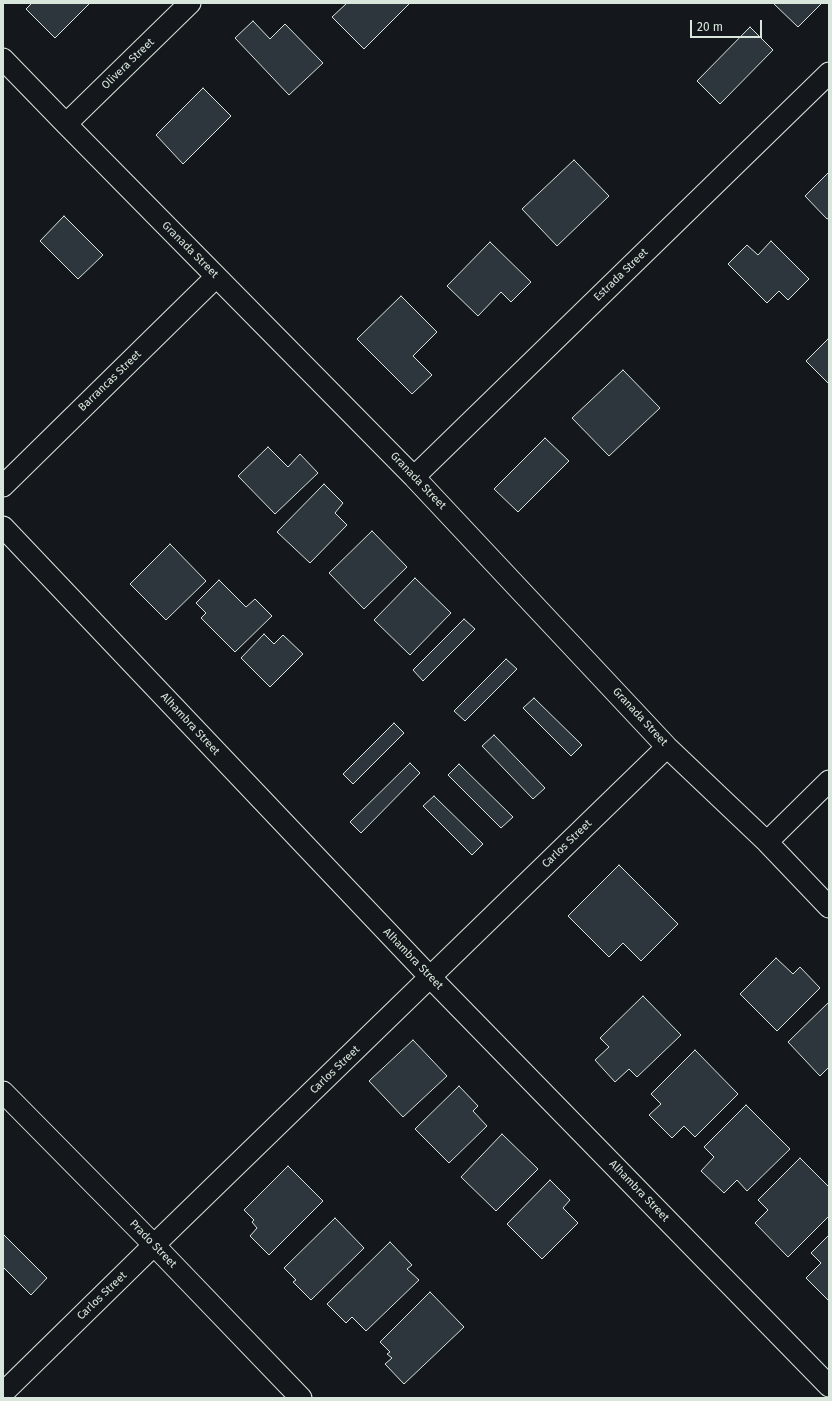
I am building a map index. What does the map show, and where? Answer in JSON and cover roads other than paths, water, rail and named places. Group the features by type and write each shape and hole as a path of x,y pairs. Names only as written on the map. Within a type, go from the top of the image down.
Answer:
{"street":[{"name":"Olivera Street","path":"66,124 190,3"},
{"name":"Granada Street","path":"3,59 414,477 667,747 767,842 829,907"},
{"name":"Estrada Street","path":"414,477 829,73"},
{"name":"Barrancas Street","path":"3,486 216,276"},
{"name":"Alhambra Street","path":"3,527 430,977 829,1386"},
{"name":"Carlos Street","path":"3,1393 667,747"},
{"path":"767,842 829,781"},
{"name":"Prado Street","path":"3,1092 154,1245 301,1398"}]}
